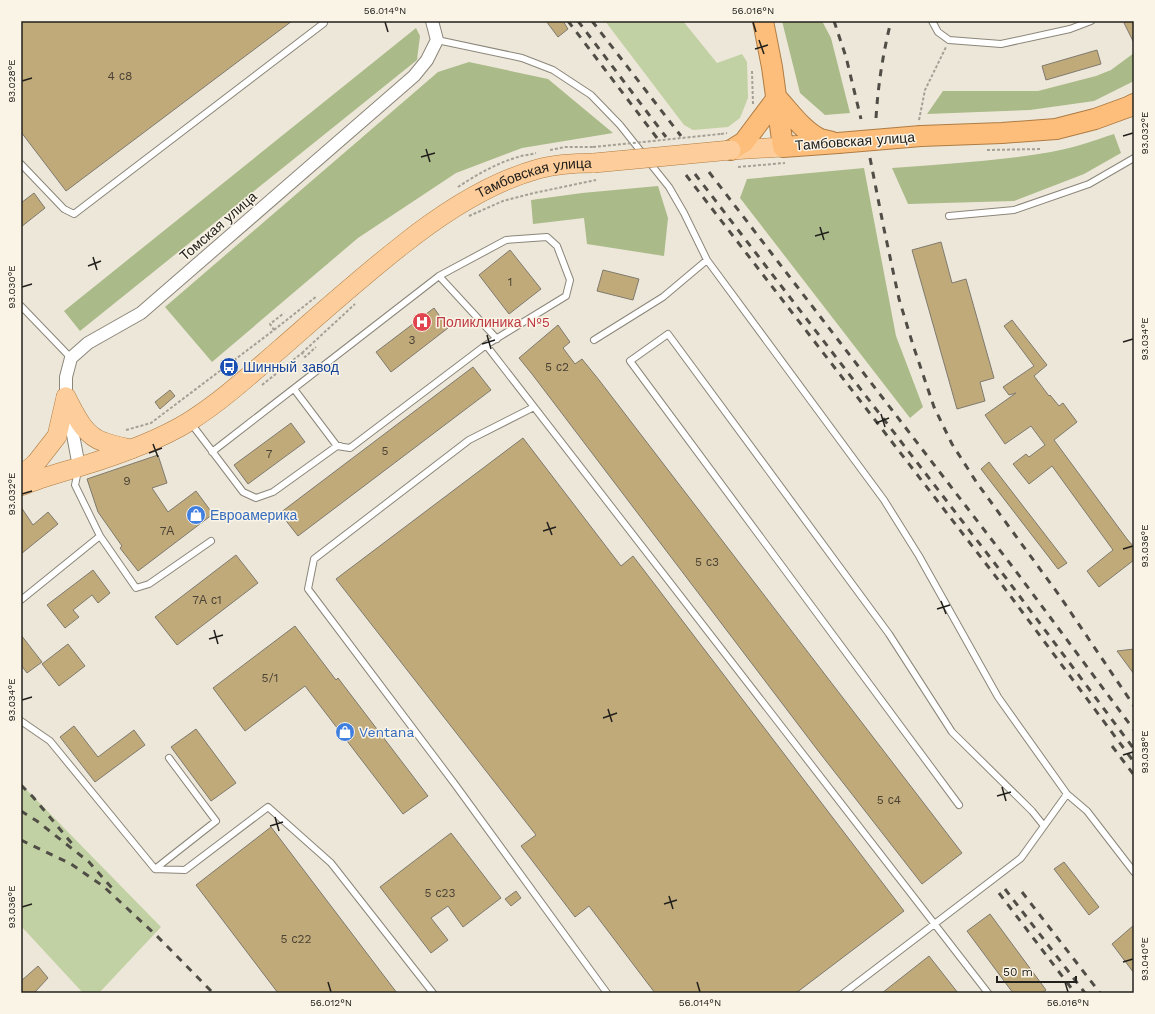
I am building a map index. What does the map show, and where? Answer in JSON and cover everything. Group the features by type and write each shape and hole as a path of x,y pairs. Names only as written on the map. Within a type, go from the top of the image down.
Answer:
{"highway":[{"path":"763,21 777,98 782,147"},
{"path":"726,142 744,142 777,98"},
{"path":"777,98 802,126 821,139 838,143"},
{"name":"Тамбовская улица","path":"782,147 838,143 920,128 1002,134 1056,129 1095,119 1134,104"}],"main road":[{"name":"Тамбовская улица","path":"21,486 35,480 131,449 189,421 240,384 370,270 424,228 461,203 497,184 539,168 569,163 594,163 726,142 782,147"},
{"path":"66,397 78,420 91,435 102,442 131,449"},
{"path":"21,476 36,463 57,436 66,397"}],"street":[{"path":"432,21 437,40"},
{"name":"Томская улица","path":"71,358 88,344 141,313 414,76 427,60 437,40"},
{"path":"71,358 66,377 66,397 79,467"}],"lane":[{"path":"21,164 64,210 74,214 324,23 324,21"},
{"path":"932,21 938,32 949,40 1001,44 1070,29 1091,21"},
{"path":"437,40 522,58 553,70 591,96 620,125 668,186 684,213 706,260 884,500 919,556 998,697 1067,794 1087,811 1134,872"},
{"path":"949,216 1014,210 1089,184 1134,158"},
{"path":"212,452 439,276 506,240 547,237 557,246 570,280 566,296 486,346 350,448 337,446 294,389"},
{"path":"594,340 663,297 706,260"},
{"path":"439,276 496,339"},
{"path":"21,306 71,358"},
{"path":"960,805 630,361 668,334 889,634 952,732 1032,811 1044,826"},
{"path":"486,346 988,993"},
{"path":"534,407 469,440 314,558 308,589 454,783 607,993"},
{"path":"189,421 243,492 256,498 273,492 337,446"},
{"path":"79,467 75,485 100,536 136,588 148,584 211,541"},
{"path":"21,600 100,536"},
{"path":"21,721 50,741 155,869 184,870 268,808 331,862 432,993"},
{"path":"155,869 216,821 169,758"},
{"path":"844,993 1021,858 1067,794"}],"path":[{"path":"920,128 925,90 949,40"},
{"path":"750,110 753,103 752,71"},
{"path":"464,219 503,202 534,193 594,163 726,142 726,134 732,130"},
{"path":"259,388 302,353 356,303"},
{"path":"126,430 151,423 274,330 270,324 284,313"},
{"path":"302,353 305,357 316,347"}],"green space":[{"path":"605,21 683,21 717,63 742,54 747,62 748,98 740,118 728,127 693,130 684,125"},
{"path":"782,21 822,21 831,38 850,113 825,115 800,93"},
{"path":"416,28 420,36 417,60 80,331 64,311"},
{"path":"1134,53 1134,79 1132,82 1094,101 1030,110 927,114 943,91 1038,91 1096,76 1111,70"},
{"path":"469,62 548,79 613,133 522,148 456,173 358,238 212,362 165,307 438,72"},
{"path":"1114,134 1121,153 1084,174 1014,201 908,204 892,168 1012,158 1051,152"},
{"path":"864,168 896,336 923,407 910,418 740,198 747,179"},
{"path":"658,186 668,218 664,256 587,244 584,218 533,224 531,200 582,193"},
{"path":"21,784 161,927 99,993 83,993 21,926"}],"building":[{"path":"21,21 292,21 66,191 21,132"},
{"path":"546,21 563,21 568,29 558,37"},
{"path":"1132,21 1134,26 1134,43 1124,23"},
{"path":"1097,50 1101,64 1046,80 1042,66"},
{"path":"34,193 45,208 21,227 21,203"},
{"path":"941,242 952,283 966,279 994,378 980,382 985,401 957,409 912,250"},
{"path":"510,250 541,289 509,314 479,275"},
{"path":"603,270 639,279 633,300 597,291"},
{"path":"434,308 448,328 391,372 376,352"},
{"path":"1012,320 1047,365 1034,376 1049,396 1050,395 1059,406 1063,403 1077,422 1054,440 1134,547 1134,560 1099,587 1087,571 1113,550 1052,466 1029,484 1013,464 1026,454 1029,457 1045,445 1031,426 1005,444 985,415 1016,393 1009,395 1003,387 1034,366 1004,326"},
{"path":"558,325 570,342 563,348 575,364 582,359 599,380 962,853 922,884 816,748 519,358"},
{"path":"473,367 491,390 298,536 280,513"},
{"path":"170,390 175,396 160,409 155,402"},
{"path":"291,423 305,442 248,484 234,465"},
{"path":"523,438 621,566 633,556 904,911 796,993 655,993 589,906 575,917 521,846 536,835 336,579"},
{"path":"158,455 167,483 152,488 168,512 196,491 213,514 138,571 120,548 122,546 98,512 87,479"},
{"path":"989,462 1067,563 1058,569 981,469"},
{"path":"21,507 33,525 48,512 58,524 21,554"},
{"path":"236,555 258,583 177,645 155,617"},
{"path":"93,570 110,593 98,603 92,595 73,610 79,617 65,628 47,605"},
{"path":"295,626 336,680 338,678 428,796 403,814 305,686 245,731 213,688"},
{"path":"21,635 42,662 27,673 21,665"},
{"path":"68,644 85,666 59,686 42,664"},
{"path":"1134,649 1134,674 1117,651"},
{"path":"74,726 98,757 134,730 145,745 95,782 60,737"},
{"path":"196,729 236,783 211,801 171,747"},
{"path":"271,827 397,993 278,993 196,885"},
{"path":"451,833 501,898 463,927 448,906 431,918 448,940 431,953 380,887"},
{"path":"1064,862 1099,907 1089,915 1054,869"},
{"path":"516,891 521,898 511,906 505,899"},
{"path":"990,914 1046,990 1042,993 1013,993 967,931"},
{"path":"1134,925 1134,973 1112,944"},
{"path":"929,956 958,993 882,993"},
{"path":"38,966 48,978 34,993 21,993 21,981"}],"railway":[{"path":"568,21 657,138"},
{"path":"578,21 666,137"},
{"path":"592,21 681,136"},
{"path":"834,21 846,57 861,119"},
{"path":"876,118 881,69 891,21"},
{"path":"870,158 899,299 934,407 952,444 977,483 1059,595 1134,706"},
{"path":"709,172 1015,570 1134,730"},
{"path":"695,174 1006,578 1134,749"},
{"path":"686,175 1000,582 1134,762"},
{"path":"1112,746 1134,775"},
{"path":"21,785 74,846"},
{"path":"21,811 37,821 89,862 112,888"},
{"path":"21,840 71,864 103,886 156,935 213,993"},
{"path":"1005,889 1085,993"},
{"path":"1022,892 1100,993"},
{"path":"999,893 1075,993"}],"place":[{"name":"Поликлиника №5","path":"422,322"},
{"name":"Шинный завод","path":"229,367"},
{"name":"Евроамерика","path":"196,515"},
{"name":"Ventana","path":"345,732"}]}
